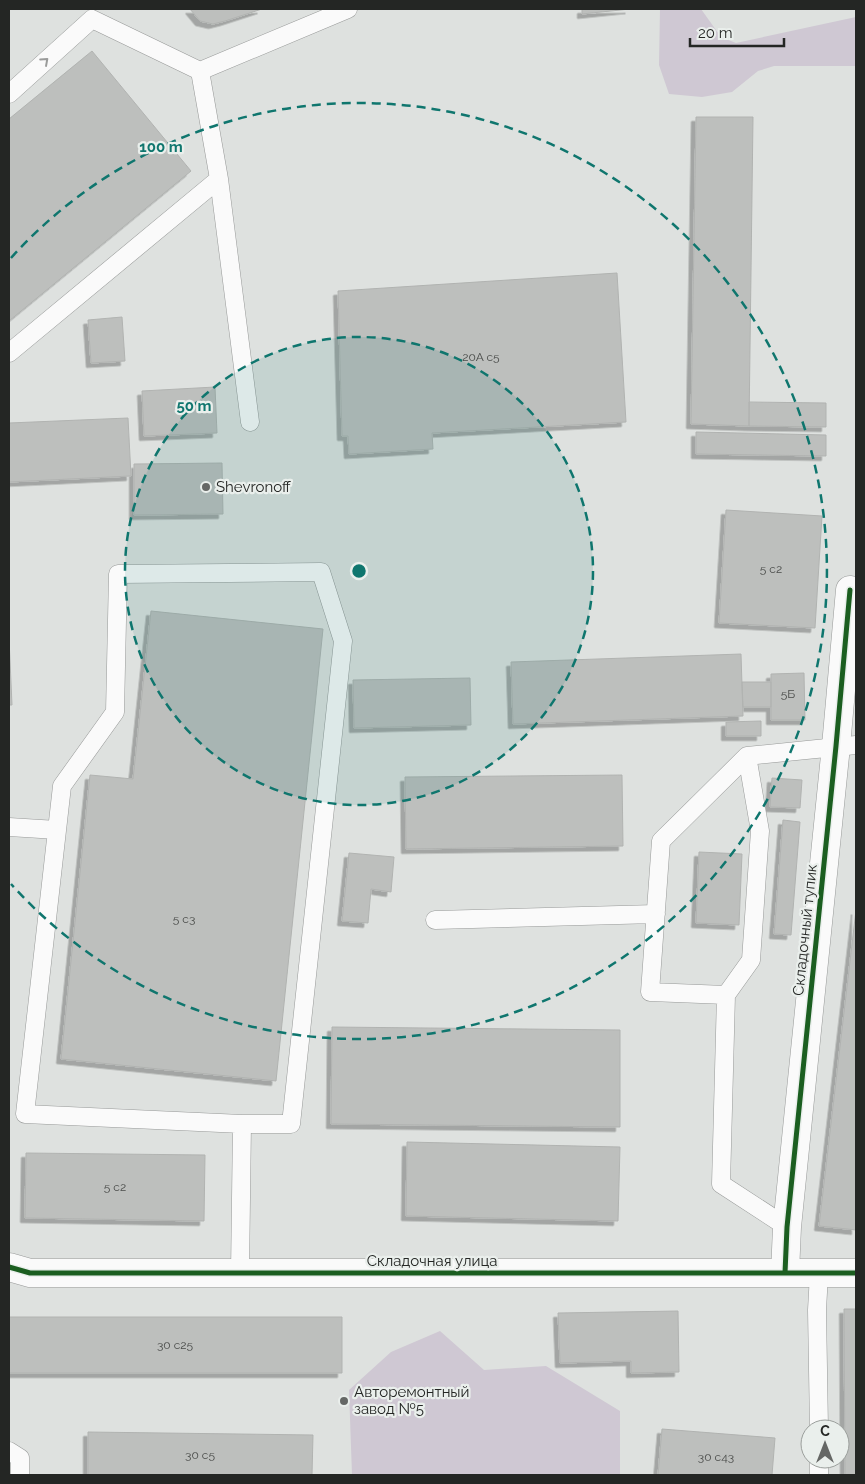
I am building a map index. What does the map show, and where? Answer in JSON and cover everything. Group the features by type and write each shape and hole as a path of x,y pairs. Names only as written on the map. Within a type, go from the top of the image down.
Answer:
{"street":[{"name":"Складочный тупик","path":"785,1273 787,1227 846,745 850,590"},
{"name":"Складочная улица","path":"9,1267 30,1273 856,1273"}],"lane":[{"path":"9,94 92,19 200,71 348,9"},
{"path":"200,71 219,179 250,422"},
{"path":"9,353 219,179"},
{"path":"321,572 343,641 291,1124 242,1124 25,1114 57,830 62,786 115,712 118,574 321,572"},
{"path":"726,995 650,992 661,841 747,756 846,745"},
{"path":"747,756 760,831 751,960 726,995 721,1184 787,1227"},
{"path":"9,827 57,830"},
{"path":"436,920 656,914"},
{"path":"240,1273 242,1124"},
{"path":"819,1274 817,1310 819,1419"},
{"path":"9,1451 20,1458 20,1475"}],"shaded area":[{"path":"660,9 701,9 721,37 736,43 856,17 856,66 774,66 758,71 732,92 702,97 669,94 659,65"},
{"path":"440,1331 484,1370 546,1366 620,1411 620,1475 352,1475 349,1390 391,1352"}],"building":[{"path":"190,9 262,9 213,24 200,21"},
{"path":"582,9 630,9 582,14"},
{"path":"92,51 191,171 9,321 9,119"},
{"path":"696,117 753,117 749,426 691,424"},
{"path":"617,273 626,422 432,433 433,449 349,454 348,436 342,436 338,291"},
{"path":"122,317 125,361 91,363 88,320"},
{"path":"215,387 217,433 144,436 142,391"},
{"path":"749,402 826,403 826,427 749,426"},
{"path":"128,418 131,476 9,482 9,423"},
{"path":"696,432 826,435 826,456 696,454"},
{"path":"222,463 223,514 134,515 134,464"},
{"path":"726,510 822,516 815,628 719,623"},
{"path":"151,611 323,629 276,1081 61,1059 90,775 133,779"},
{"path":"9,638 12,705 9,705"},
{"path":"741,654 743,716 513,724 511,662"},
{"path":"804,673 805,720 771,720 771,674"},
{"path":"470,678 471,725 354,728 353,680"},
{"path":"742,682 771,682 771,707 743,707"},
{"path":"761,721 761,736 726,736 726,722"},
{"path":"622,775 623,846 406,849 405,777"},
{"path":"772,778 802,780 800,808 770,807"},
{"path":"783,820 800,822 791,935 774,934"},
{"path":"699,852 742,854 739,925 696,923"},
{"path":"349,853 394,857 391,892 371,889 368,923 342,921"},
{"path":"856,910 856,1230 819,1226"},
{"path":"332,1027 620,1030 620,1127 331,1124"},
{"path":"407,1142 620,1147 618,1221 406,1216"},
{"path":"26,1153 205,1155 204,1221 25,1218"},
{"path":"844,1309 856,1309 856,1475 845,1475 845,1469 850,1469 850,1419 845,1419"},
{"path":"678,1311 679,1372 631,1373 631,1361 560,1363 558,1313"},
{"path":"9,1317 342,1317 342,1373 9,1373"},
{"path":"662,1429 775,1438 772,1475 658,1475"},
{"path":"88,1432 313,1435 312,1475 88,1475"}],"cycle path":[{"path":"785,1273 787,1227 850,590"},
{"path":"9,1267 30,1273 856,1273"}],"place":[{"name":"Shevronoff","path":"206,487"},
{"name":"Авторемонтный завод №5","path":"344,1401"}]}
